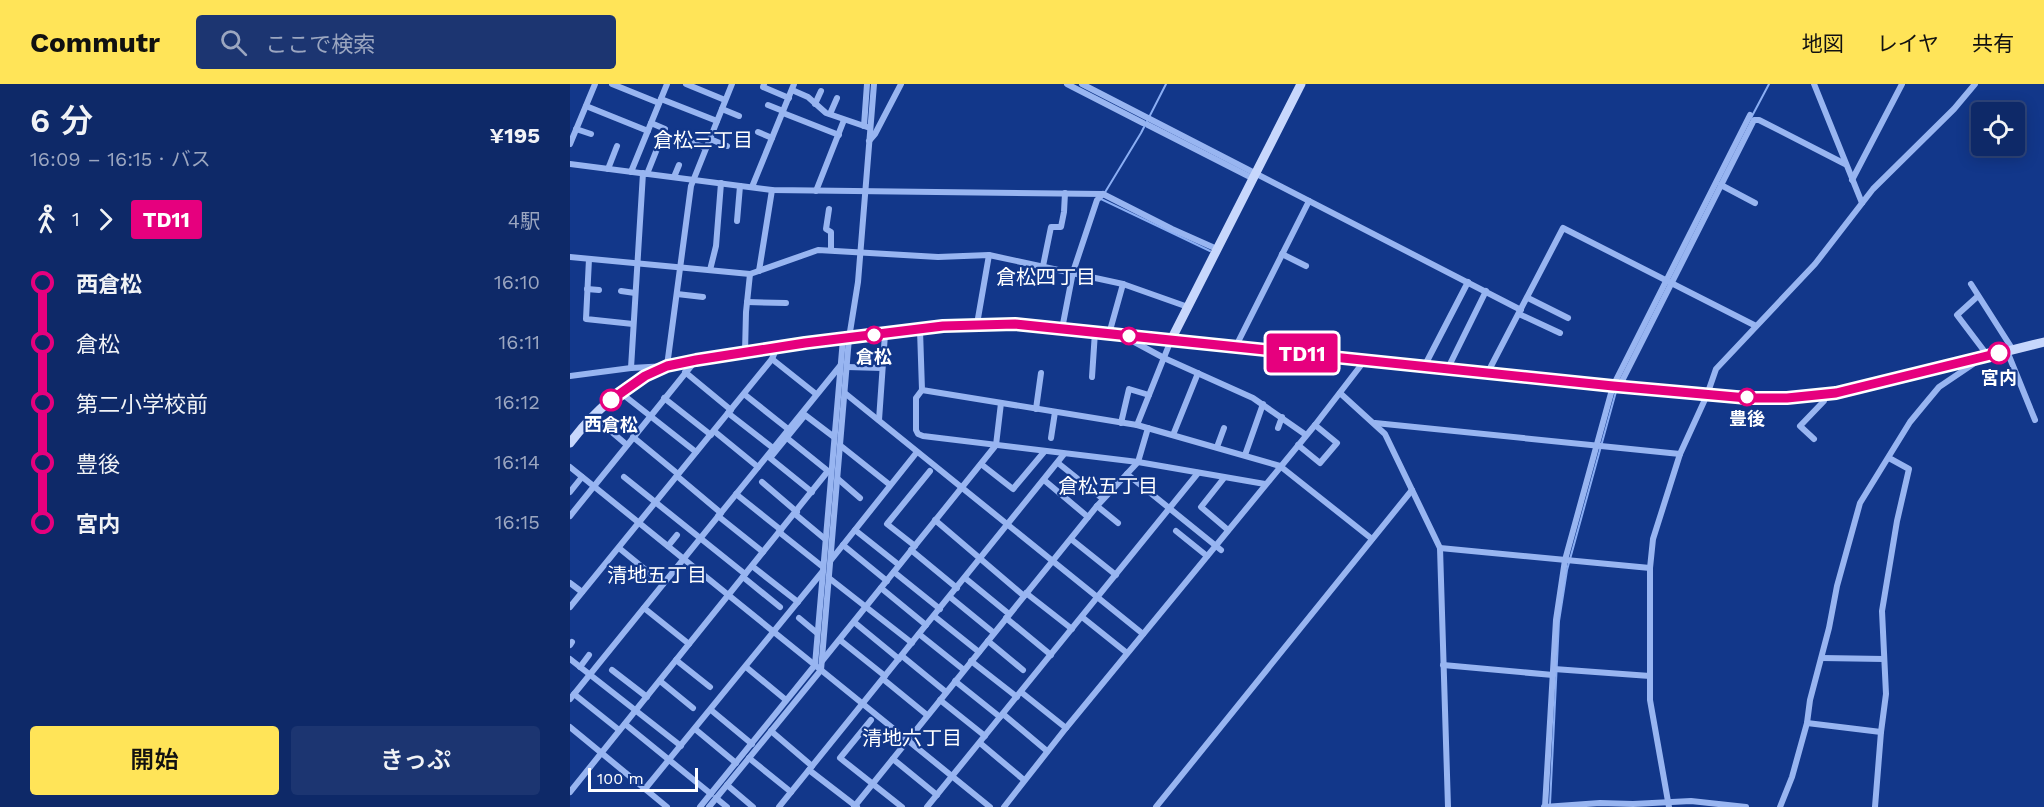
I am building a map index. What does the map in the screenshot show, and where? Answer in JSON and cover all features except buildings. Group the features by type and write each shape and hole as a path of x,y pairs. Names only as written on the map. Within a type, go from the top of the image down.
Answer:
{"main road":[{"path":"1171,340 1301,84"},
{"path":"570,443 621,393 645,376 667,366 777,347 976,324 1015,324 1707,395 1771,398 1824,395 1852,390 2044,342"}],"street":[{"path":"570,144 595,84"},
{"path":"612,84 717,121"},
{"path":"631,172 667,84"},
{"path":"686,84 725,100"},
{"path":"570,376 667,366 691,186 732,84"},
{"path":"764,84 763,87 789,98"},
{"path":"709,807 713,796 736,763 815,665 830,472 846,339 861,252 869,142 867,84"},
{"path":"867,127 874,84"},
{"path":"869,142 901,84"},
{"path":"1067,84 1310,201 1486,291 1560,333"},
{"path":"1082,84 1255,176"},
{"path":"1814,84 1862,204"},
{"path":"1852,180 1902,84"},
{"path":"1669,804 1650,700 1650,568 1653,539 1680,454 1707,395 1716,369 1815,264 1873,189 1954,109 1975,84"},
{"path":"752,187 793,87 830,114 867,127"},
{"path":"815,104 821,91"},
{"path":"830,114 837,98"},
{"path":"768,105 839,135"},
{"path":"586,106 648,131"},
{"path":"722,109 739,116"},
{"path":"1746,807 1691,801 1669,804 1600,803 1545,807 1556,620 1565,560 1597,445 1616,386 1749,115"},
{"path":"1669,281 1754,120 1757,119 1845,164"},
{"path":"816,191 844,120"},
{"path":"570,121 579,122"},
{"path":"631,368 636,263 645,174 664,129 651,123"},
{"path":"576,129 591,134"},
{"path":"758,132 772,138"},
{"path":"710,139 726,147"},
{"path":"685,140 706,148"},
{"path":"608,169 618,146"},
{"path":"570,164 772,190 1103,194 1217,249"},
{"path":"674,177 679,165"},
{"path":"710,270 716,246 721,183"},
{"path":"1721,185 1755,202"},
{"path":"737,220 740,186"},
{"path":"759,271 772,190"},
{"path":"1043,266 1051,227 1061,227 1065,193"},
{"path":"1062,329 1073,272 1097,200 1103,194"},
{"path":"1236,346 1310,201"},
{"path":"829,209 826,229 831,232 831,250"},
{"path":"1488,372 1563,228 1756,326"},
{"path":"570,257 750,274 818,250 938,258 989,255 1123,284 1188,307"},
{"path":"1282,254 1306,266"},
{"path":"976,324 989,255"},
{"path":"589,259 586,319 633,324"},
{"path":"745,352 750,274"},
{"path":"1425,365 1468,282"},
{"path":"1109,334 1123,284"},
{"path":"1971,284 2010,350 2035,420"},
{"path":"587,289 598,290"},
{"path":"621,291 635,293"},
{"path":"1448,368 1486,291"},
{"path":"677,294 703,297"},
{"path":"1780,807 1792,777 1807,723 1810,700 1822,658 1837,586 1860,503 1911,422 1939,387 1986,356 1957,315 1978,296"},
{"path":"1528,298 1568,318"},
{"path":"747,302 786,303"},
{"path":"920,330 922,390 916,398 918,434 1044,452 1138,462 1265,484"},
{"path":"1092,377 1095,332"},
{"path":"879,420 885,334"},
{"path":"1122,335 1164,358 1253,398 1306,435"},
{"path":"1137,426 1171,340"},
{"path":"570,607 772,359 777,347"},
{"path":"772,359 816,394"},
{"path":"570,516 696,360"},
{"path":"1004,807 1021,791 1024,780 1207,556 1219,547 1228,530 1365,360"},
{"path":"700,807 727,786 821,670 846,394 844,366"},
{"path":"619,730 572,697 816,394 844,366 882,368"},
{"path":"685,372 773,448"},
{"path":"1173,435 1198,373"},
{"path":"1036,409 1041,374"},
{"path":"1121,423 1129,389 1149,395"},
{"path":"922,390 1148,428 1280,466 1372,539"},
{"path":"621,393 696,453"},
{"path":"1340,393 1385,434 1440,548 1448,807"},
{"path":"744,394 788,429"},
{"path":"846,394 1143,634"},
{"path":"1815,440 1800,426 1824,401 1824,395"},
{"path":"664,398 758,467"},
{"path":"822,661 996,445 1001,403"},
{"path":"1245,455 1263,404"},
{"path":"1051,438 1055,412"},
{"path":"812,492 770,458 805,415 834,437"},
{"path":"594,417 627,445"},
{"path":"1278,428 1281,417"},
{"path":"1374,423 1680,454"},
{"path":"1298,446 1320,463 1337,443 1314,425"},
{"path":"771,731 855,806 1097,506 1138,462 1148,428"},
{"path":"1217,447 1224,428"},
{"path":"633,437 763,552"},
{"path":"787,438 830,472"},
{"path":"841,446 890,485"},
{"path":"831,560 917,452"},
{"path":"981,464 1013,489 1044,452"},
{"path":"778,807 1064,454"},
{"path":"1875,807 1886,694 1882,611 1908,469 1889,458"},
{"path":"1058,463 1103,499"},
{"path":"570,467 990,807"},
{"path":"930,471 887,524 957,588"},
{"path":"570,792 830,472"},
{"path":"927,807 1198,473"},
{"path":"1127,474 1219,547"},
{"path":"570,492 582,477"},
{"path":"624,477 701,538 780,607"},
{"path":"1224,478 1201,507 1228,530"},
{"path":"838,479 860,498"},
{"path":"1044,480 1088,517"},
{"path":"762,482 825,538"},
{"path":"1155,807 1412,490"},
{"path":"736,494 823,569"},
{"path":"1097,506 1118,522"},
{"path":"935,520 981,559 1072,629"},
{"path":"855,530 899,565"},
{"path":"1176,531 1207,556"},
{"path":"668,546 677,535"},
{"path":"1071,538 1116,575"},
{"path":"843,545 887,581"},
{"path":"619,548 663,584"},
{"path":"1440,548 1650,568"},
{"path":"752,566 798,602"},
{"path":"645,789 823,569"},
{"path":"894,572 940,609"},
{"path":"829,578 912,644"},
{"path":"965,578 1051,655"},
{"path":"570,583 582,592"},
{"path":"881,588 926,626"},
{"path":"950,597 994,633"},
{"path":"644,608 689,644"},
{"path":"934,616 979,652"},
{"path":"1082,617 1127,653"},
{"path":"799,618 817,633"},
{"path":"854,622 946,692"},
{"path":"919,634 964,670"},
{"path":"840,640 927,715"},
{"path":"988,641 1023,670"},
{"path":"580,667 589,655"},
{"path":"1822,658 1884,659"},
{"path":"570,659 681,746"},
{"path":"676,660 710,687"},
{"path":"971,661 1066,728"},
{"path":"1443,664 1650,676"},
{"path":"746,667 786,700"},
{"path":"612,670 647,697"},
{"path":"660,681 693,708"},
{"path":"955,681 1047,751"},
{"path":"940,700 985,736"},
{"path":"711,710 752,744"},
{"path":"871,720 840,758 902,807"},
{"path":"1807,723 1881,732"},
{"path":"625,724 728,807"},
{"path":"570,727 667,807"},
{"path":"695,729 736,763"},
{"path":"980,743 1024,780"},
{"path":"749,758 791,792"},
{"path":"893,759 937,795"},
{"path":"727,786 753,807"}],"waterway":[{"path":"1104,194 1141,133 1166,84"},
{"path":"1751,118 1769,84"},
{"path":"1101,199 1210,251"},
{"path":"1550,804 1559,621 1567,570 1617,388"}],"bus line":[{"name":"TD11","path":"611,400 645,376 679,363 805,343 960,324 1015,324 1747,398 1787,398 1836,393 1999,353"}],"place":[{"name":"倉松","path":"874,335"},
{"name":"宮内","path":"1999,353"},
{"name":"豊後","path":"1747,397"},
{"name":"西倉松","path":"611,400"}],"district":[{"name":"倉松三丁目","path":"703,140"},
{"name":"倉松四丁目","path":"1046,277"},
{"name":"倉松五丁目","path":"1108,486"},
{"name":"清地五丁目","path":"657,575"},
{"name":"清地六丁目","path":"912,738"}]}
